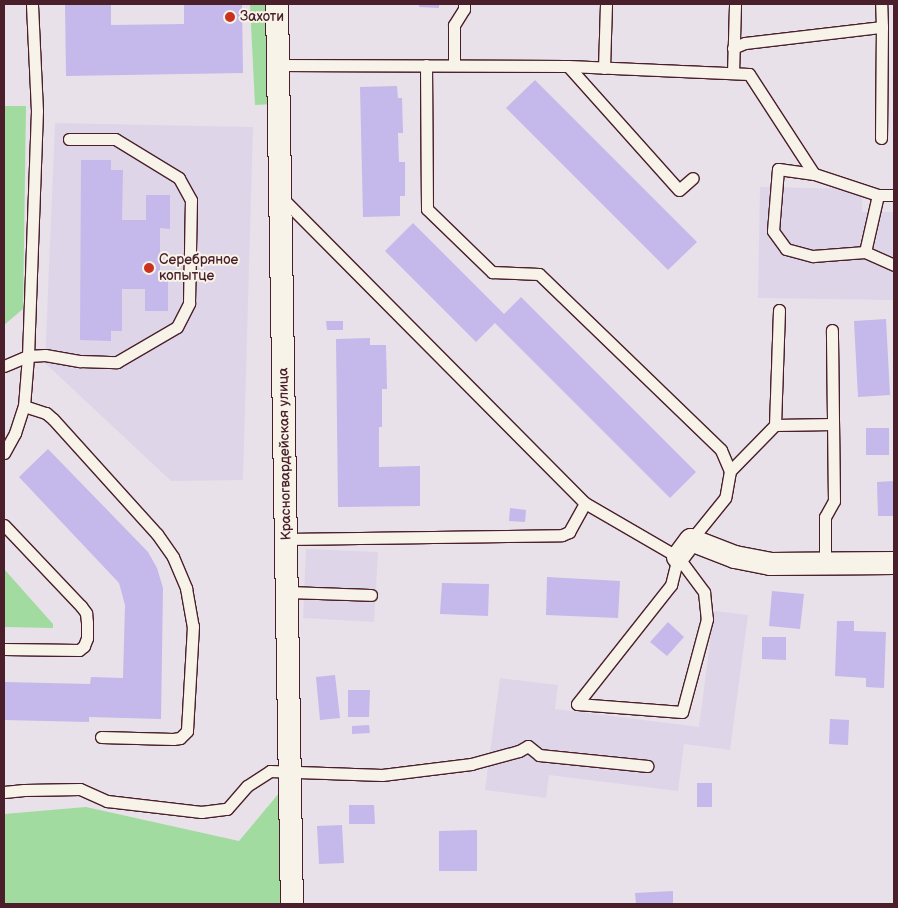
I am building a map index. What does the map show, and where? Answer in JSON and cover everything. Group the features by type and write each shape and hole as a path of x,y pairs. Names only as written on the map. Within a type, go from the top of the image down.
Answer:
{"street":[{"name":"Красногвардейская улица","path":"277,4 292,904"},
{"path":"685,549 770,564 894,563"}],"lane":[{"path":"4,453 16,433 24,406 28,356 37,111 32,4"},
{"path":"454,65 454,25 464,9 464,4"},
{"path":"604,68 606,4"},
{"path":"733,74 735,4"},
{"path":"881,4 881,138"},
{"path":"733,48 745,43 882,27"},
{"path":"278,65 568,66 749,74 814,174"},
{"path":"281,197 585,503 685,549 704,592 707,619 682,712 576,704 672,585 685,549 725,498 730,471 721,450 539,274 492,272 427,209 426,65"},
{"path":"568,66 679,190 694,178"},
{"path":"4,366 28,356 45,355 80,361 117,362 177,327 189,303 191,200 179,178 115,139 69,139"},
{"path":"894,195 878,195 814,174 778,169 773,231 786,249 813,256 865,252 894,265"},
{"path":"865,252 878,195"},
{"path":"730,471 775,425 779,310"},
{"path":"826,564 825,518 834,501 832,330"},
{"path":"24,406 46,414 53,419 151,527 173,557 186,588 193,626 187,731 180,738 173,740 101,737"},
{"path":"775,425 833,424"},
{"path":"286,539 562,535 569,532 585,503"},
{"path":"4,525 81,606 86,613 87,622 87,638 84,646 79,650 4,649"},
{"path":"286,592 371,595"},
{"path":"4,792 80,789 107,801 201,812 227,809 247,786 270,771 382,775 471,764 518,751 528,746 539,755 647,766"}],"shaded area":[{"name":"Серебряное копытце","path":"55,123 253,127 243,480 171,481 45,363"},
{"path":"760,187 862,189 862,212 894,212 894,300 758,298"},
{"path":"306,549 378,552 374,622 303,618"},
{"path":"714,611 748,615 730,750 684,744 678,791 549,775 546,798 485,790 500,678 558,685 555,709 699,727"}],"green space":[{"path":"250,4 271,4 274,104 255,105"},
{"path":"4,106 26,106 23,309 4,325"},
{"path":"4,569 53,624 53,628 4,627"},
{"path":"280,792 283,904 4,904 4,814 86,807 239,841"}],"building":[{"path":"65,4 111,4 111,25 184,24 184,4 242,4 243,73 66,76"},
{"path":"419,4 439,4 439,8 419,7"},
{"path":"535,80 697,242 668,270 506,108"},
{"path":"397,86 398,98 402,98 403,133 398,133 399,162 405,162 405,196 400,196 400,216 363,217 360,87"},
{"path":"81,160 111,160 111,170 123,170 122,220 146,220 146,195 170,195 170,229 160,228 160,276 168,276 168,311 145,311 145,289 122,289 122,331 111,331 111,341 80,340"},
{"path":"413,223 504,314 521,297 696,472 670,498 495,323 476,342 385,251"},
{"path":"886,319 890,395 858,397 854,321"},
{"path":"326,321 343,321 343,330 327,330"},
{"path":"370,338 370,345 386,345 387,389 382,389 382,427 379,427 379,467 420,466 420,506 338,507 336,339"},
{"path":"866,428 889,428 889,455 866,455"},
{"path":"48,449 148,552 157,568 163,588 161,719 89,717 89,722 4,720 4,682 90,684 91,677 123,678 125,605 119,583 19,477"},
{"path":"894,481 894,516 878,516 877,482"},
{"path":"510,508 526,510 525,522 509,521"},
{"path":"547,577 620,581 618,618 546,615"},
{"path":"442,583 489,584 488,616 440,614"},
{"path":"772,591 804,594 800,629 769,626"},
{"path":"837,621 854,621 854,631 886,632 884,688 866,687 866,678 835,676"},
{"path":"668,622 684,637 667,656 650,642"},
{"path":"762,637 786,637 786,660 762,659"},
{"path":"335,675 340,718 320,720 316,677"},
{"path":"348,690 370,690 369,717 348,717"},
{"path":"830,719 849,720 848,745 829,744"},
{"path":"369,725 370,733 352,734 352,726"},
{"path":"697,783 712,783 712,807 697,807"},
{"path":"349,805 374,805 375,824 349,824"},
{"path":"342,825 344,863 319,864 317,826"},
{"path":"477,830 477,871 439,871 439,831"},
{"path":"673,891 673,904 636,904 635,893"}],"place":[{"name":"Захоти","path":"230,17"},
{"name":"Серебряное копытце","path":"149,268"}]}
